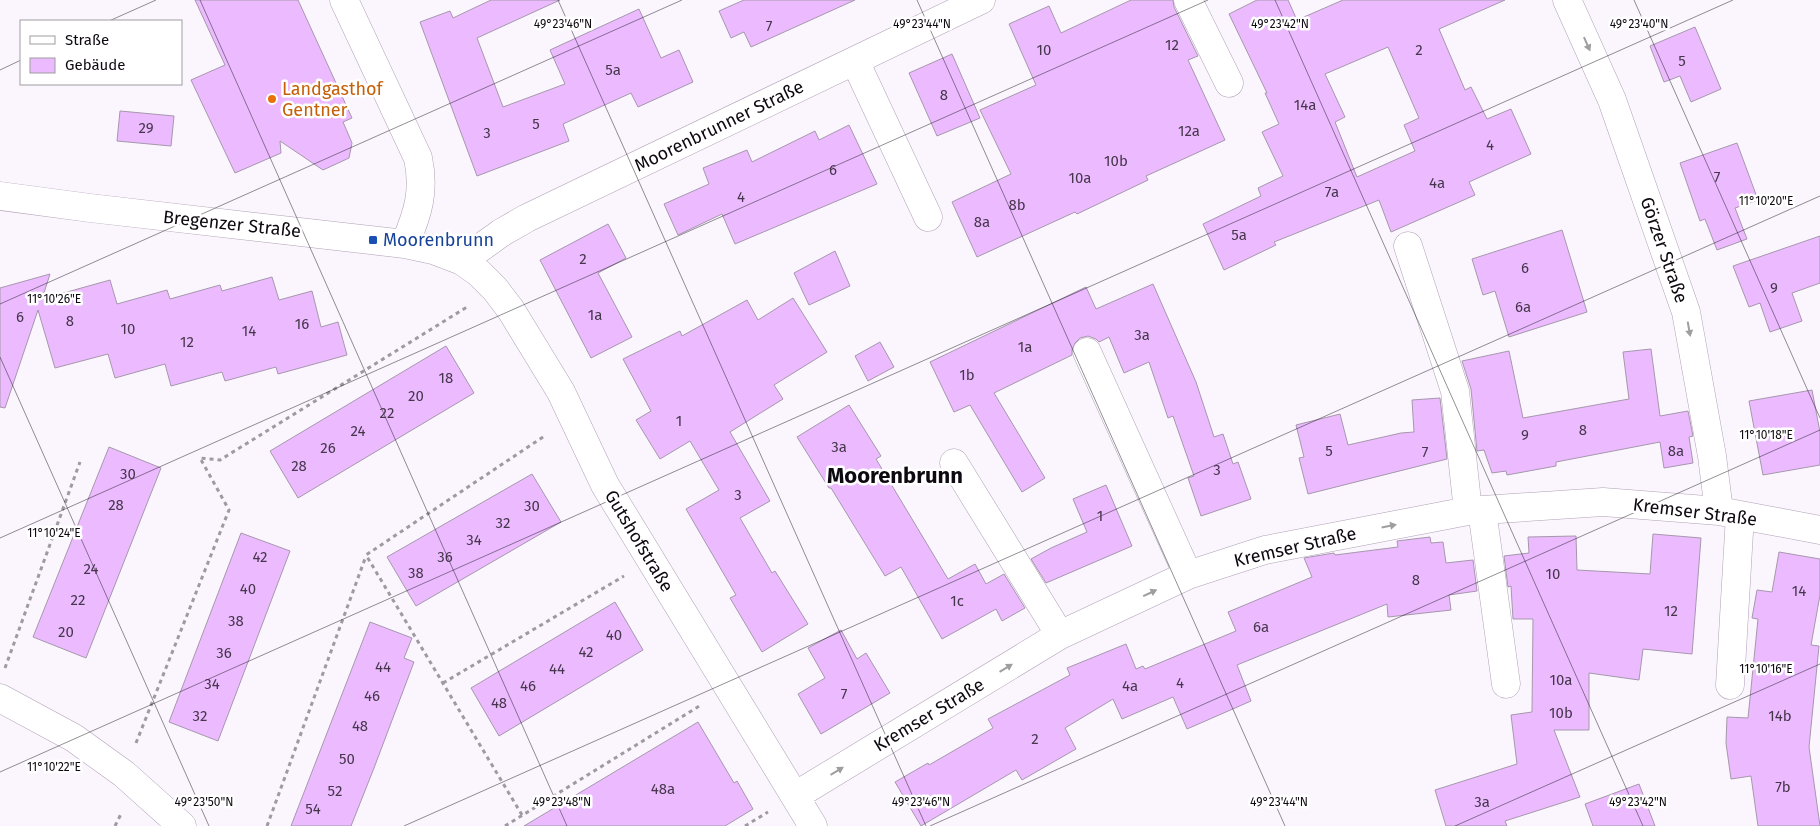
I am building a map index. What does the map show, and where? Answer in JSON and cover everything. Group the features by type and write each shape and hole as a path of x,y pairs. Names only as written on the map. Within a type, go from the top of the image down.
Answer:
{"street":[{"name":"Moorenbrunner Straße","path":"462,261 501,233 527,218 981,0"},
{"path":"1188,0 1228,83"},
{"name":"Görzer Straße","path":"1566,0 1612,100 1686,312 1712,456 1730,513 1730,685"},
{"path":"352,2 418,158 422,174 421,198 416,219 405,244"},
{"path":"855,61 928,217"},
{"name":"Bregenzer Straße","path":"0,196 405,244 433,250 462,261"},
{"path":"1408,246 1455,390 1506,684"},
{"name":"Gutshofstraße","path":"462,261 479,273 495,289 524,331 561,392 605,485 813,826"},
{"path":"1087,352 1188,575"},
{"path":"954,463 1060,635"},
{"name":"Kremser Straße","path":"795,796 1060,635 1188,575 1265,550 1475,510 1603,502 1730,513 1820,530"},
{"path":"2,686 124,774 182,826"}],"path":[{"path":"124,774 229,510 200,458 220,460 495,289"},
{"path":"267,826 366,555 574,417"},
{"path":"2,686 80,462"},
{"path":"366,555 522,816"},
{"path":"444,683 651,560"},
{"path":"506,826 729,688"}],"building":[{"name":"Landgasthof Gentner","path":"195,0 298,0 352,118 343,122 352,143 349,158 323,170 280,141 281,153 235,173 191,80 225,65"},
{"path":"491,0 560,0 477,38 503,107 565,84 550,50 639,9 661,58 679,50 693,82 638,107 631,93 563,124 569,141 477,176 420,22 450,11 453,18"},
{"path":"744,0 855,0 751,47 744,32 731,38 719,11"},
{"path":"1131,0 1173,0 1174,7 1198,56 1188,60 1225,140 1146,176 1148,180 1077,214 1075,212 977,257 952,202 1011,174 980,110 1036,85 1009,24 1049,6 1061,33"},
{"path":"1257,0 1288,0 1297,20 1343,0 1505,0 1439,29 1465,90 1471,87 1487,119 1511,109 1531,154 1469,182 1475,195 1391,232 1379,200 1274,242 1276,245 1224,270 1203,224 1261,196 1258,188 1283,176 1262,132 1279,124 1265,93 1267,93 1229,14","holes":["1388,47 1419,118 1404,125 1415,151 1357,177 1335,122 1345,117 1325,74"]},
{"path":"1695,27 1721,89 1691,102 1680,76 1664,82 1650,46"},
{"path":"952,54 980,118 937,136 909,73"},
{"path":"120,111 174,116 171,146 117,141"},
{"path":"849,125 877,184 735,244 722,214 678,235 664,204 709,184 703,168 747,150 752,162 815,131 819,140"},
{"path":"1737,143 1758,200 1735,208 1747,239 1717,250 1705,219 1700,221 1680,163"},
{"path":"608,224 626,258 598,273 632,337 591,358 540,260"},
{"path":"1562,230 1587,312 1509,337 1495,291 1483,295 1472,259"},
{"path":"1820,236 1820,283 1792,293 1802,321 1770,332 1760,303 1749,307 1733,266"},
{"path":"835,251 850,286 809,305 794,273"},
{"path":"50,274 42,299 110,280 117,304 167,290 170,299 220,285 222,291 272,277 279,300 312,291 321,327 338,322 347,355 278,374 276,367 225,381 222,372 171,386 165,364 115,378 108,354 55,368 38,310 5,408 0,407 0,288"},
{"path":"1153,284 1196,382 1214,437 1223,434 1233,464 1238,462 1251,499 1201,516 1188,478 1194,476 1173,416 1168,418 1149,362 1124,373 1109,337 1099,342 1088,336 1080,338 1075,343 1072,355 994,393 1045,478 1022,492 970,405 954,412 930,362 1086,287 1096,309"},
{"path":"793,298 827,352 774,385 783,399 730,432 770,501 740,518 772,573 775,571 808,624 762,652 730,598 736,595 686,509 719,490 690,441 660,459 636,420 651,411 623,359 680,331 682,336 747,300 758,320"},
{"path":"880,342 894,367 868,381 855,356"},
{"path":"446,346 474,393 298,498 270,451"},
{"path":"1651,349 1660,416 1688,411 1693,436 1689,437 1693,463 1664,468 1660,442 1556,462 1556,466 1507,475 1506,471 1492,473 1484,450 1477,451 1471,389 1462,361 1509,351 1523,418 1629,399 1623,352"},
{"path":"1812,390 1820,432 1820,465 1763,475 1749,401"},
{"path":"1440,398 1447,459 1308,494 1299,458 1304,457 1296,425 1340,414 1348,445 1401,433 1414,432 1412,400"},
{"path":"849,405 881,456 876,459 948,579 975,564 986,584 1004,574 1025,608 1002,621 996,609 942,639 901,567 885,576 797,437"},
{"path":"109,447 161,468 86,658 33,637"},
{"path":"532,474 561,522 416,606 387,557"},
{"path":"1106,485 1132,546 1046,583 1031,559 1087,532 1073,499"},
{"path":"241,533 290,551 218,741 169,722"},
{"path":"1653,534 1701,538 1692,654 1643,649 1639,680 1589,673 1589,730 1554,730 1580,797 1505,821 1507,826 1446,826 1435,790 1517,764 1511,715 1532,712 1533,619 1513,619 1511,586 1508,587 1504,556 1529,553 1528,537 1576,536 1577,570 1650,574"},
{"path":"1430,537 1431,543 1443,542 1446,563 1473,560 1477,591 1449,595 1451,610 1388,617 1387,604 1237,665 1251,701 1187,729 1173,697 1122,719 1113,699 1065,728 1076,749 1022,780 1016,770 921,826 895,782 928,763 929,765 993,728 988,719 1070,675 1067,668 1126,644 1136,669 1143,666 1145,669 1236,631 1228,612 1312,577 1304,558 1398,547 1397,541"},
{"path":"1779,552 1820,559 1820,595 1811,645 1819,646 1809,747 1820,826 1758,826 1751,776 1731,779 1726,743 1727,717 1748,718 1758,619 1752,618 1757,590 1772,592"},
{"path":"615,602 643,650 499,736 471,688"},
{"path":"370,622 412,638 404,658 414,662 374,768 351,826 291,826"},
{"path":"841,630 857,659 866,653 890,693 821,734 798,694 825,678 808,648"},
{"path":"698,722 734,783 737,781 753,809 725,826 524,826"},
{"path":"1639,784 1655,826 1593,826 1585,804"}],"place":[{"name":"Landgasthof Gentner","path":"272,99"},
{"name":"Moorenbrunn","path":"373,240"}],"district":[{"name":"Moorenbrunn","path":"895,475"}]}
